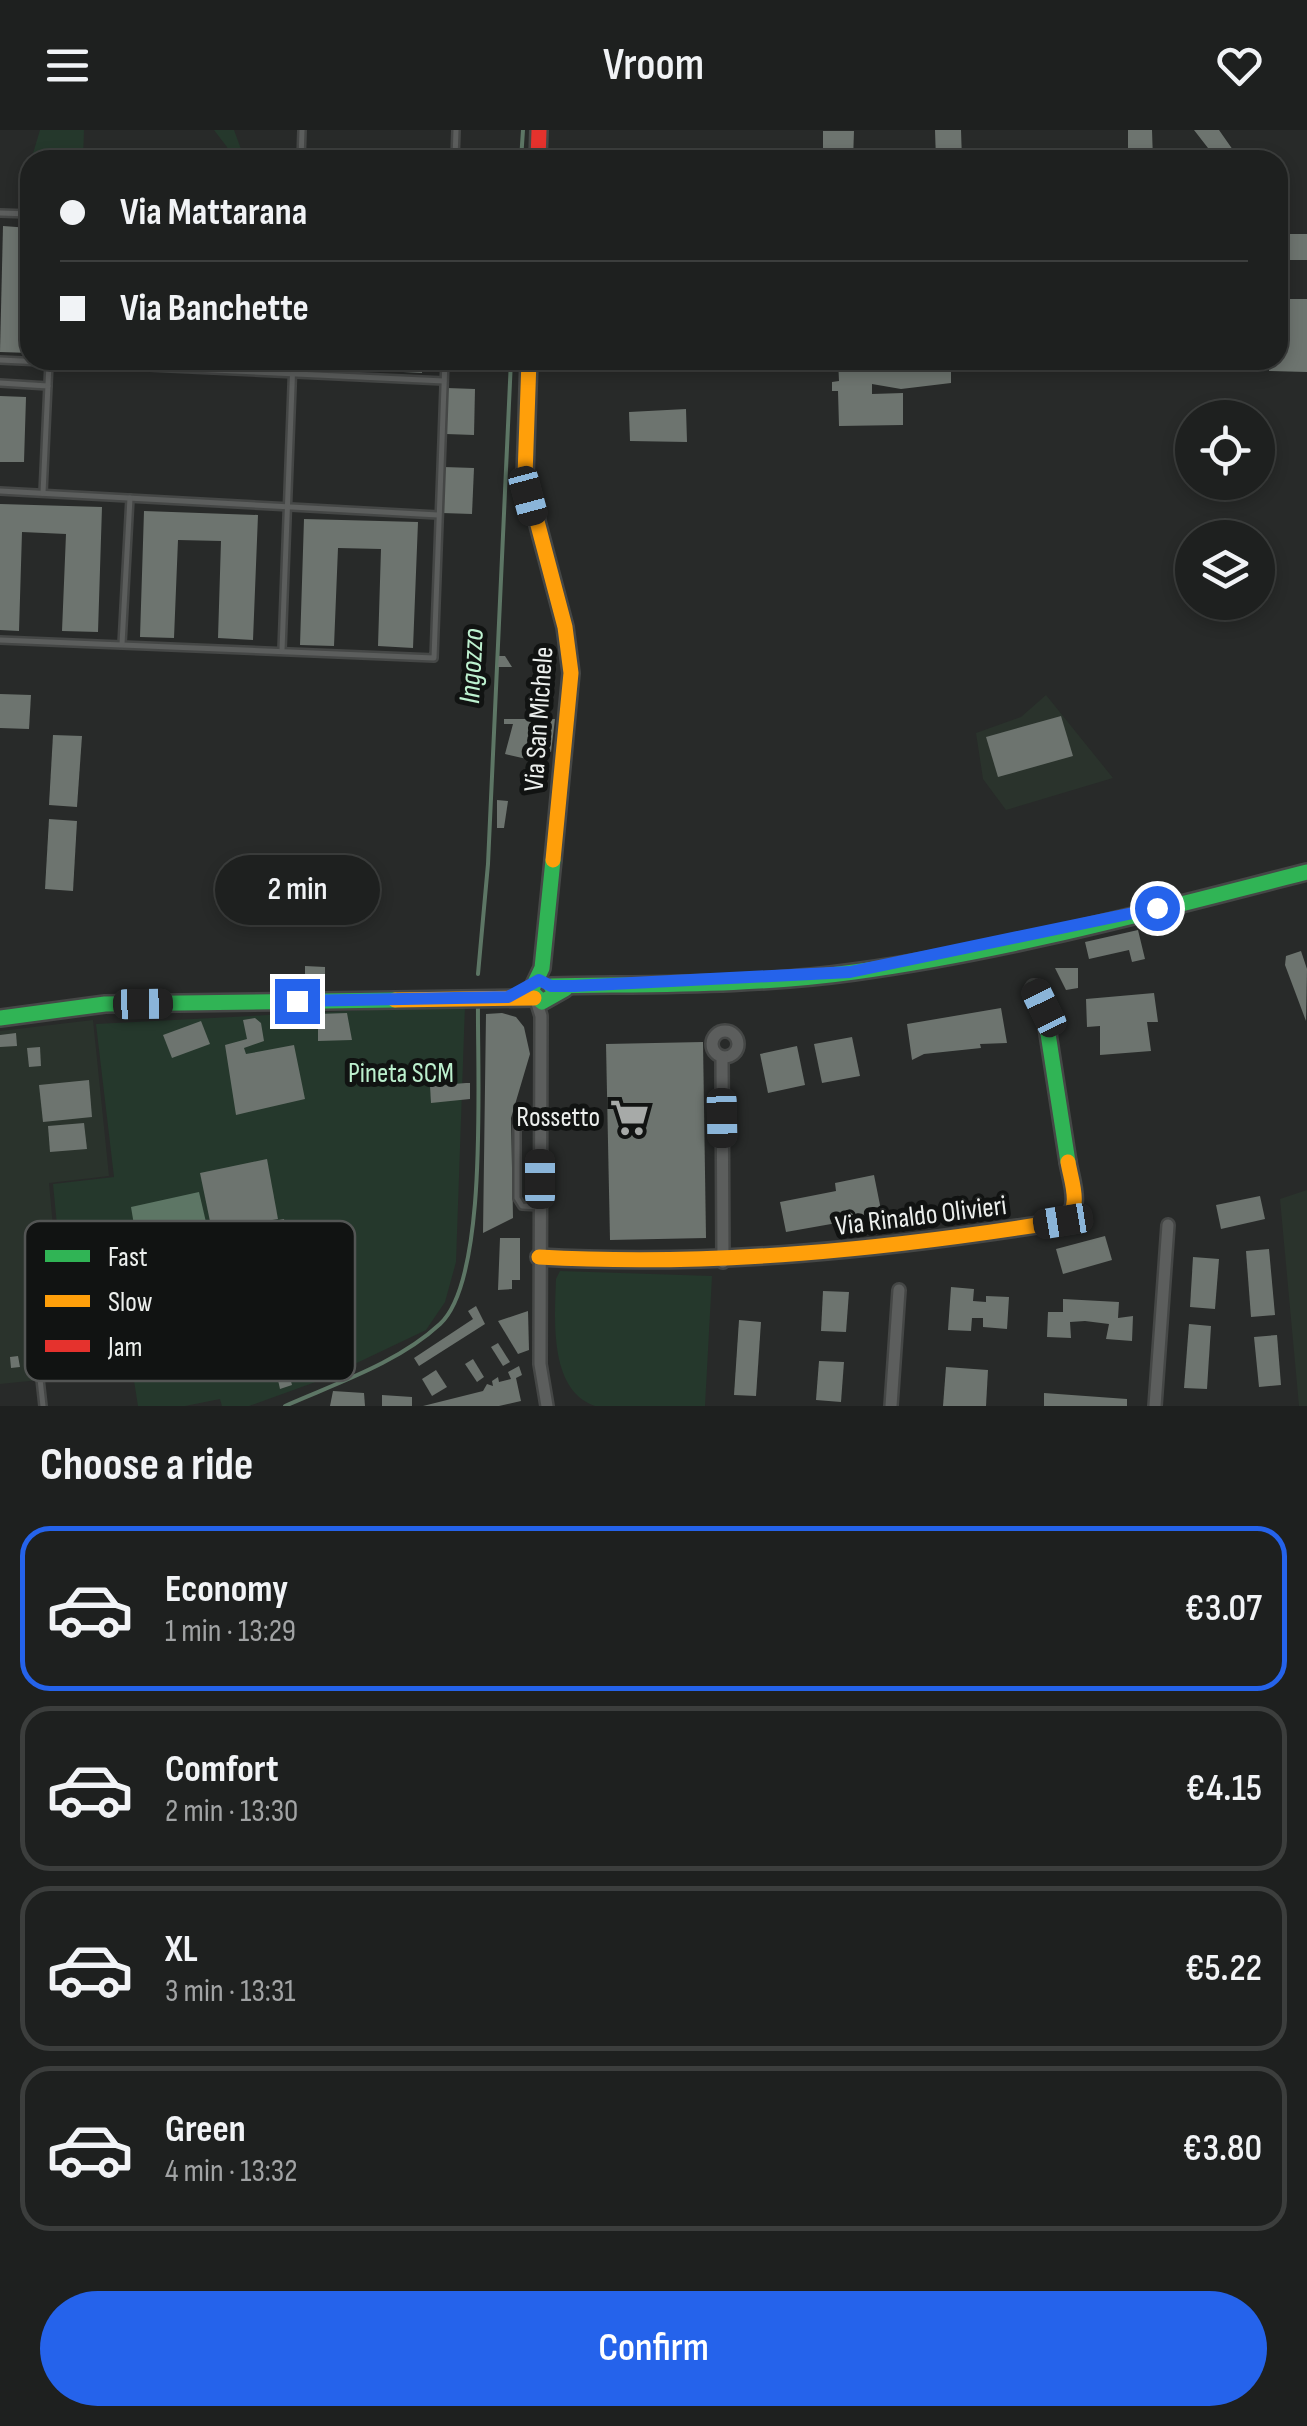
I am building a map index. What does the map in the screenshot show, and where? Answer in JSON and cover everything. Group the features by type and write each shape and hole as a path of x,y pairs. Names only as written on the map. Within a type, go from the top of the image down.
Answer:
{"street":[{"name":"Via San Michele","path":"528,370 523,466 536,527 569,633 571,673 541,991"},
{"path":"0,1018 105,1004 508,997 573,986 780,979 890,966 1307,872"},
{"name":"Via Rinaldo Olivieri","path":"540,1258 629,1264 723,1262 916,1246 1071,1216 1075,1204 1044,1008 1034,988"},
{"path":"541,991 540,1364 546,1406"},
{"path":"722,1056 723,1262"},
{"path":"1156,1406 1168,1225"},
{"path":"891,1406 899,1290"},
{"path":"545,1388 560,1406"}],"lane":[{"path":"44,492 49,370"},
{"path":"235,370 444,381"},
{"path":"282,650 292,370"},
{"path":"0,640 434,658 445,370"},
{"path":"0,384 48,386"},
{"path":"0,491 438,515"},
{"path":"122,644 130,498"},
{"path":"540,1208 518,1203 516,1127 522,1122 541,1121"},
{"path":"40,1381 42,1406"}],"shaded area":[{"path":"1046,695 1113,778 1006,810 983,779 976,733 1021,717"},
{"path":"93,1020 109,1176 49,1183 53,1221 25,1221 25,1381 30,1381 0,1384 0,1031"},
{"path":"1307,1190 1307,1406 1299,1406 1280,1199"},
{"path":"199,1192 206,1221 133,1221 131,1207"}],"green space":[{"path":"40,130 84,130 83,150 34,150"},
{"path":"214,130 234,130 241,150 227,147"},
{"name":"Pineta SCM","path":"465,1005 456,1262 445,1302 426,1330 355,1364 355,1221 57,1221 53,1184 114,1177 96,1024"},
{"path":"560,1271 712,1276 705,1406 595,1406 580,1397 569,1385 558,1350 555,1294"},
{"path":"134,1381 318,1381 249,1406 222,1406 220,1399 185,1406 138,1406"}],"building":[{"path":"935,130 961,130 962,150 936,150"},
{"path":"1128,130 1152,130 1153,150 1128,150"},
{"path":"1194,130 1219,130 1233,150 1205,150 1208,148"},
{"path":"823,131 854,131 853,150 823,150"},
{"path":"3,226 20,227 20,353 0,352"},
{"path":"1288,234 1307,234 1307,260 1288,260"},
{"path":"1288,299 1307,299 1307,372 1269,371 1288,370"},
{"path":"365,370 422,370 422,373"},
{"path":"838,370 951,370 951,383 901,389 872,384 872,394 903,393 903,425 839,426 838,391 832,391 832,382 839,381"},
{"path":"447,388 475,389 474,435 446,434"},
{"path":"0,396 26,397 24,462 0,462"},
{"path":"686,409 687,442 630,441 629,412"},
{"path":"444,467 474,468 472,514 442,513"},
{"path":"0,504 102,507 98,632 62,631 66,534 22,532 19,631 0,630"},
{"path":"144,511 258,515 253,640 218,638 221,541 178,540 174,638 140,637"},
{"path":"304,519 418,522 413,648 378,646 381,549 338,548 334,646 300,645"},
{"path":"499,656 505,656 512,667 498,667"},
{"path":"0,694 31,695 29,729 0,728"},
{"path":"1061,716 1073,756 998,777 986,737"},
{"path":"504,719 555,719 551,752 531,750 531,760 505,754 513,724 504,724"},
{"path":"53,735 82,736 77,807 49,805"},
{"path":"497,800 508,801 504,828 497,828"},
{"path":"49,819 77,821 73,891 45,889"},
{"path":"1138,930 1145,959 1132,962 1129,950 1089,959 1085,942"},
{"path":"1301,951 1307,969 1306,1021 1285,965 1286,956"},
{"path":"305,966 325,967 325,981 305,980"},
{"path":"1055,968 1078,968 1078,988 1066,990"},
{"path":"1154,993 1158,1022 1147,1022 1151,1051 1100,1055 1100,1026 1087,1027 1086,999"},
{"path":"1001,1008 1007,1043 924,1054 912,1060 907,1024"},
{"path":"347,1013 352,1040 318,1041 318,1028 288,1028 288,1015"},
{"path":"486,1014 516,1017 524,1027 530,1054 511,1118 513,1218 483,1233"},
{"path":"255,1018 261,1023 264,1041 244,1048 246,1054 294,1045 305,1099 236,1115 225,1045 247,1039 243,1020"},
{"path":"201,1021 210,1044 172,1058 163,1035"},
{"path":"16,1033 17,1046 0,1047 0,1035"},
{"path":"852,1037 860,1076 822,1083 814,1044"},
{"path":"703,1042 706,1238 610,1240 606,1044"},
{"path":"797,1046 805,1085 768,1093 760,1054"},
{"path":"40,1047 41,1066 29,1067 27,1048"},
{"path":"364,1064 370,1070 364,1076 358,1070"},
{"path":"89,1080 92,1117 43,1122 39,1085"},
{"path":"470,1083 470,1099 431,1103 430,1086"},
{"path":"84,1123 87,1149 50,1152 48,1126"},
{"path":"267,1159 278,1219 210,1221 200,1173"},
{"path":"874,1175 882,1215 786,1232 780,1202 836,1191 835,1183"},
{"path":"1260,1196 1265,1219 1221,1229 1216,1205"},
{"path":"1105,1236 1112,1260 1063,1274 1056,1249"},
{"path":"500,1238 520,1238 520,1280 512,1280 512,1289 498,1290"},
{"path":"1269,1249 1275,1315 1251,1317 1246,1251"},
{"path":"1193,1257 1219,1259 1215,1309 1190,1307"},
{"path":"951,1287 974,1289 973,1301 986,1302 986,1296 1009,1297 1007,1329 983,1327 983,1318 972,1318 971,1331 948,1330"},
{"path":"823,1291 849,1292 846,1332 821,1331"},
{"path":"1063,1299 1119,1302 1118,1318 1133,1316 1132,1341 1106,1339 1109,1324 1085,1321 1070,1322 1071,1338 1047,1337 1048,1312 1063,1312"},
{"path":"476,1306 485,1324 419,1366 414,1358 473,1319 468,1311"},
{"path":"528,1311 529,1350 518,1354 498,1321"},
{"path":"739,1320 761,1322 756,1396 734,1395"},
{"path":"1189,1324 1211,1326 1207,1389 1184,1388"},
{"path":"1277,1335 1281,1385 1259,1387 1254,1337"},
{"path":"498,1343 510,1362 503,1366 491,1347"},
{"path":"18,1356 20,1367 11,1368 10,1357"},
{"path":"473,1359 484,1377 477,1382 465,1364"},
{"path":"819,1361 844,1362 841,1402 816,1400"},
{"path":"519,1366 522,1375 516,1378 521,1401 499,1406 423,1406 483,1391 487,1384 493,1386 492,1381 498,1377 499,1382 511,1379 508,1372"},
{"path":"946,1367 988,1370 986,1406 943,1406"},
{"path":"436,1370 447,1387 432,1396 422,1379"},
{"path":"278,1381 291,1381 292,1385 280,1389"},
{"path":"333,1391 364,1393 365,1406 330,1406"},
{"path":"1044,1393 1127,1399 1127,1406 1044,1406"},
{"path":"382,1395 412,1397 412,1406 382,1406"}],"waterway":[{"name":"Ingozzo","path":"522,150 523,130"},
{"name":"Ingozzo","path":"478,974 488,864 511,370"},
{"name":"Ingozzo","path":"355,1376 423,1338 440,1324 456,1300 466,1265 477,1172 478,1003"},
{"name":"Ingozzo","path":"285,1406 343,1381"}],"traffic: fast":[{"path":"553,860 542,968 531,991 542,1002 565,989"},
{"path":"551,986 741,982 854,972 1025,941 1307,872"},
{"path":"1034,988 1044,1008 1068,1162"},
{"path":"0,1018 105,1004 395,1000"}],"traffic: slow":[{"path":"529,370 525,476 565,627 571,673 553,860"},
{"path":"395,1000 534,998"},
{"path":"539,1257 671,1260 802,1253 1063,1221 1074,1202 1068,1162"}],"traffic: jam":[{"path":"538,150 539,130"}],"place":[{"name":"Rossetto","path":"630,1117"}],"route":[{"path":"297,1001 508,997 539,980 551,986 573,986 780,979 850,972 937,957 1157,908"}]}
